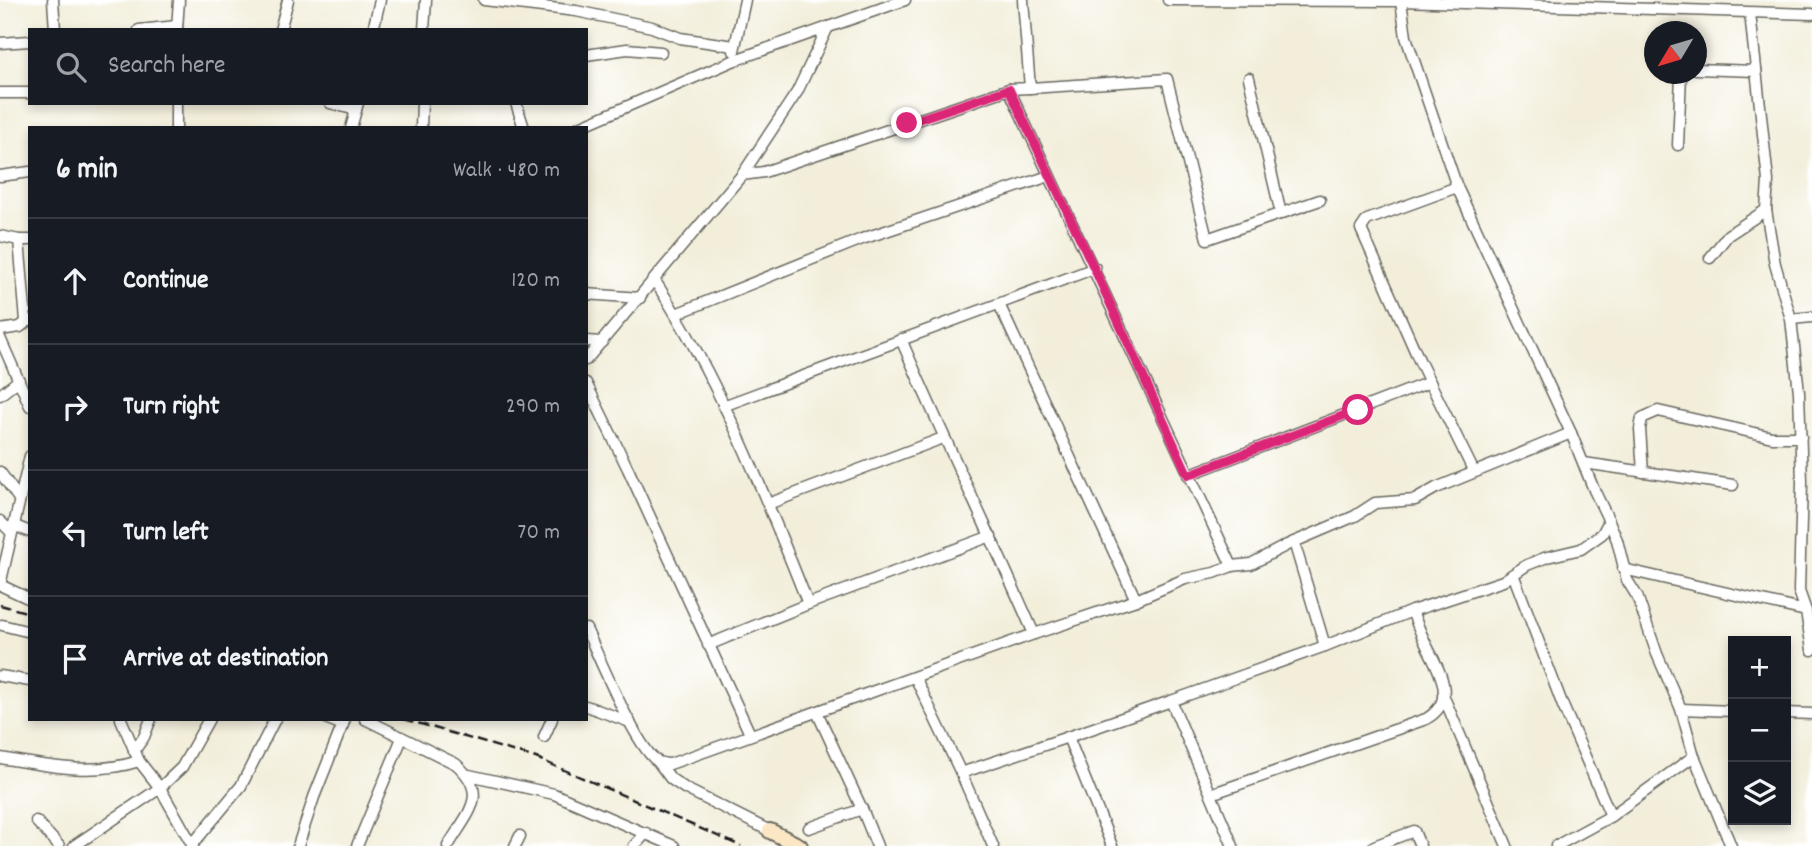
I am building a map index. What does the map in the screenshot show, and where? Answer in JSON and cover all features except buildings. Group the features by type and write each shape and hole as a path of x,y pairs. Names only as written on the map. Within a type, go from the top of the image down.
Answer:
{"main road":[{"path":"770,831 793,844"}],"street":[{"path":"53,0 55,28"},
{"path":"177,28 179,0"},
{"path":"281,28 288,0"},
{"path":"373,28 380,0"},
{"path":"424,28 426,0"},
{"path":"484,0 577,6 652,27 680,38 734,46"},
{"path":"735,60 734,46 745,0"},
{"path":"582,126 735,60 905,0"},
{"path":"1023,0 1030,88"},
{"path":"1168,0 1504,2 1812,14"},
{"path":"1401,1 1406,37 1457,187 1572,433 1618,540 1623,569 1637,596 1657,654 1681,709 1694,756 1731,846"},
{"path":"1750,13 1768,181 1766,210 1775,264 1791,319 1799,392 1802,533 1798,573 1799,591 1806,611 1812,650"},
{"path":"588,358 742,175 797,92 828,27"},
{"path":"0,43 28,41"},
{"path":"588,55 627,49 661,52"},
{"path":"1707,69 1756,71"},
{"path":"1249,78 1281,214"},
{"path":"742,175 764,172 1009,89 1167,79 1207,239 1320,200"},
{"path":"1678,145 1681,84"},
{"path":"1009,89 1233,566"},
{"path":"0,93 28,93"},
{"path":"176,105 176,126"},
{"path":"421,126 422,105"},
{"path":"517,105 523,126"},
{"path":"352,126 357,107"},
{"path":"0,176 28,172"},
{"path":"677,314 862,239 1049,176"},
{"path":"1457,187 1367,220 1361,229 1362,237 1474,472"},
{"path":"1710,257 1728,235 1766,210"},
{"path":"0,236 24,240 28,321 20,327 0,330"},
{"path":"723,406 1094,268"},
{"path":"654,281 677,314 723,406 768,504 808,604"},
{"path":"588,294 640,298"},
{"path":"999,304 1136,600"},
{"path":"1791,319 1812,317"},
{"path":"0,338 28,401"},
{"path":"901,339 943,438 991,536 1034,634"},
{"path":"588,341 602,342"},
{"path":"0,395 19,380"},
{"path":"1188,475 1430,382"},
{"path":"588,387 750,734"},
{"path":"1643,472 1640,429 1642,418 1652,411 1772,437 1801,437"},
{"path":"659,762 670,764 1136,600 1185,579 1251,564 1355,516 1376,503 1415,500 1474,472 1572,433"},
{"path":"768,504 943,438"},
{"path":"1584,463 1733,485"},
{"path":"28,464 0,585 28,598"},
{"path":"0,472 19,499"},
{"path":"0,521 12,528 28,532"},
{"path":"961,773 1171,701 1503,580 1547,557 1581,549 1602,534 1609,521"},
{"path":"708,645 808,604 991,536"},
{"path":"1294,542 1325,646"},
{"path":"1623,569 1806,611"},
{"path":"1513,574 1572,729 1611,816"},
{"path":"1211,794 1426,719 1441,708 1443,678 1412,611"},
{"path":"2,625 28,632"},
{"path":"588,633 630,722 649,754 659,762 671,779 770,831"},
{"path":"0,676 28,681"},
{"path":"915,677 993,846"},
{"path":"1443,695 1507,846"},
{"path":"1171,701 1233,846"},
{"path":"588,707 630,722"},
{"path":"1681,709 1728,711"},
{"path":"817,712 877,846"},
{"path":"1791,713 1812,714"},
{"path":"122,721 137,756 160,788 193,845 241,786 274,721"},
{"path":"0,758 93,770 116,769 137,756 150,721"},
{"path":"74,846 160,788 182,767 208,721"},
{"path":"369,721 456,764 469,775 474,785 475,797 448,846"},
{"path":"544,737 551,721"},
{"path":"298,846 344,722"},
{"path":"1068,737 1112,846"},
{"path":"357,846 402,738"},
{"path":"1556,846 1611,816 1694,756"},
{"path":"469,775 554,794 674,846"},
{"path":"809,828 862,809"},
{"path":"36,821 59,846"},
{"path":"1374,846 1414,831 1420,846"},
{"path":"634,846 646,833"},
{"path":"514,846 520,836"}],"railway":[{"path":"0,605 28,612"},
{"path":"411,721 536,758 741,846"}],"route":[{"path":"907,123 1009,89 1188,475 1358,410"}]}
